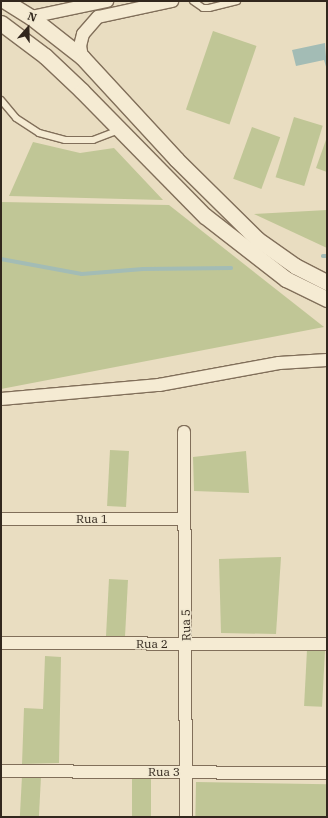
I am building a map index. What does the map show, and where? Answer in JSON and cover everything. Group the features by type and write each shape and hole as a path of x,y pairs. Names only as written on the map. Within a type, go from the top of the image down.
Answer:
{"street":[{"path":"5,1 30,17 82,57 227,210 257,239 295,266 327,282"},
{"path":"30,17 107,1"},
{"path":"82,57 83,34 98,17 172,1"},
{"path":"1,23 45,56 205,216 286,279 327,299"},
{"path":"119,130 138,117"},
{"path":"286,279 295,266"},
{"path":"1,399 160,385 278,363 327,360"},
{"name":"Rua 5","path":"184,432 186,817"},
{"name":"Rua 1","path":"1,519 184,519"},
{"name":"Rua 2","path":"1,644 327,644"},
{"name":"Rua 3","path":"1,770 327,773"}],"lane":[{"path":"193,1 203,8 209,8 237,1"},
{"path":"1,100 16,118 39,133 65,140 93,140 119,130"}],"green space":[{"path":"213,31 256,46 229,124 186,109"},
{"path":"294,117 323,126 304,186 276,177"},
{"path":"252,127 280,137 261,189 233,179"},
{"path":"327,137 327,172 316,168"},
{"path":"33,142 80,153 114,148 163,200 9,196"},
{"path":"1,202 169,205 324,327 1,389"},
{"path":"327,210 327,248 254,214"},
{"path":"110,450 129,451 126,507 107,506"},
{"path":"246,451 249,493 194,491 193,457"},
{"path":"281,557 276,634 221,633 219,559"},
{"path":"109,579 128,580 125,637 106,636"},
{"path":"307,650 325,651 322,707 304,706"},
{"path":"45,656 61,657 59,763 22,764 24,708 43,709"},
{"path":"22,776 41,777 39,817 20,817"},
{"path":"132,779 151,779 151,817 132,817"},
{"path":"196,782 327,784 326,817 195,817"}],"water":[{"path":"325,43 327,70 324,60 296,66 292,50"}],"waterway":[{"path":"1,259 82,274 143,269 231,268"}]}
